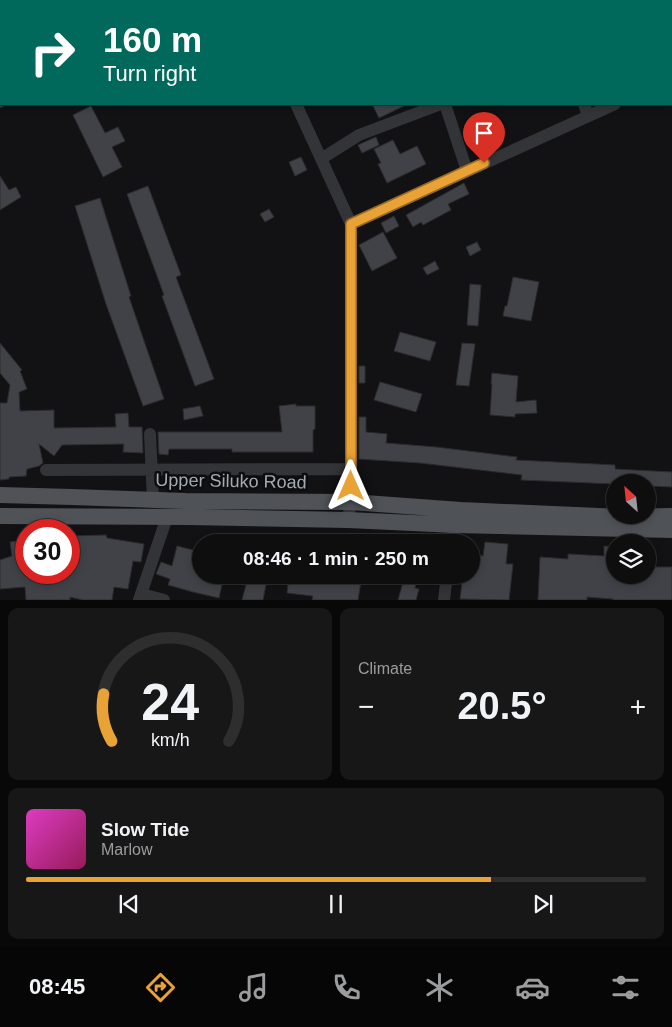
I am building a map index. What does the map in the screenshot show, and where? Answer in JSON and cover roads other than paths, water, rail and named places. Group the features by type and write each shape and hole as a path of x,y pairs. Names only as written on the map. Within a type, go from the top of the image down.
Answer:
{"main road":[{"name":"Upper Siluko Road","path":"0,495 153,500 351,502 461,510 621,517 672,516"},
{"name":"Upper Siluko Road","path":"0,516 348,520 455,525 672,530"}],"street":[{"path":"296,105 351,224 351,502 348,520"},
{"path":"321,158 359,135 440,105"},
{"path":"443,105 467,171"},
{"path":"351,224 467,171 586,110 610,105"},
{"path":"150,434 153,500"},
{"path":"46,470 351,469"},
{"path":"164,600 141,597 168,517"},
{"path":"453,534 455,525"},
{"path":"444,600 446,584"}]}
